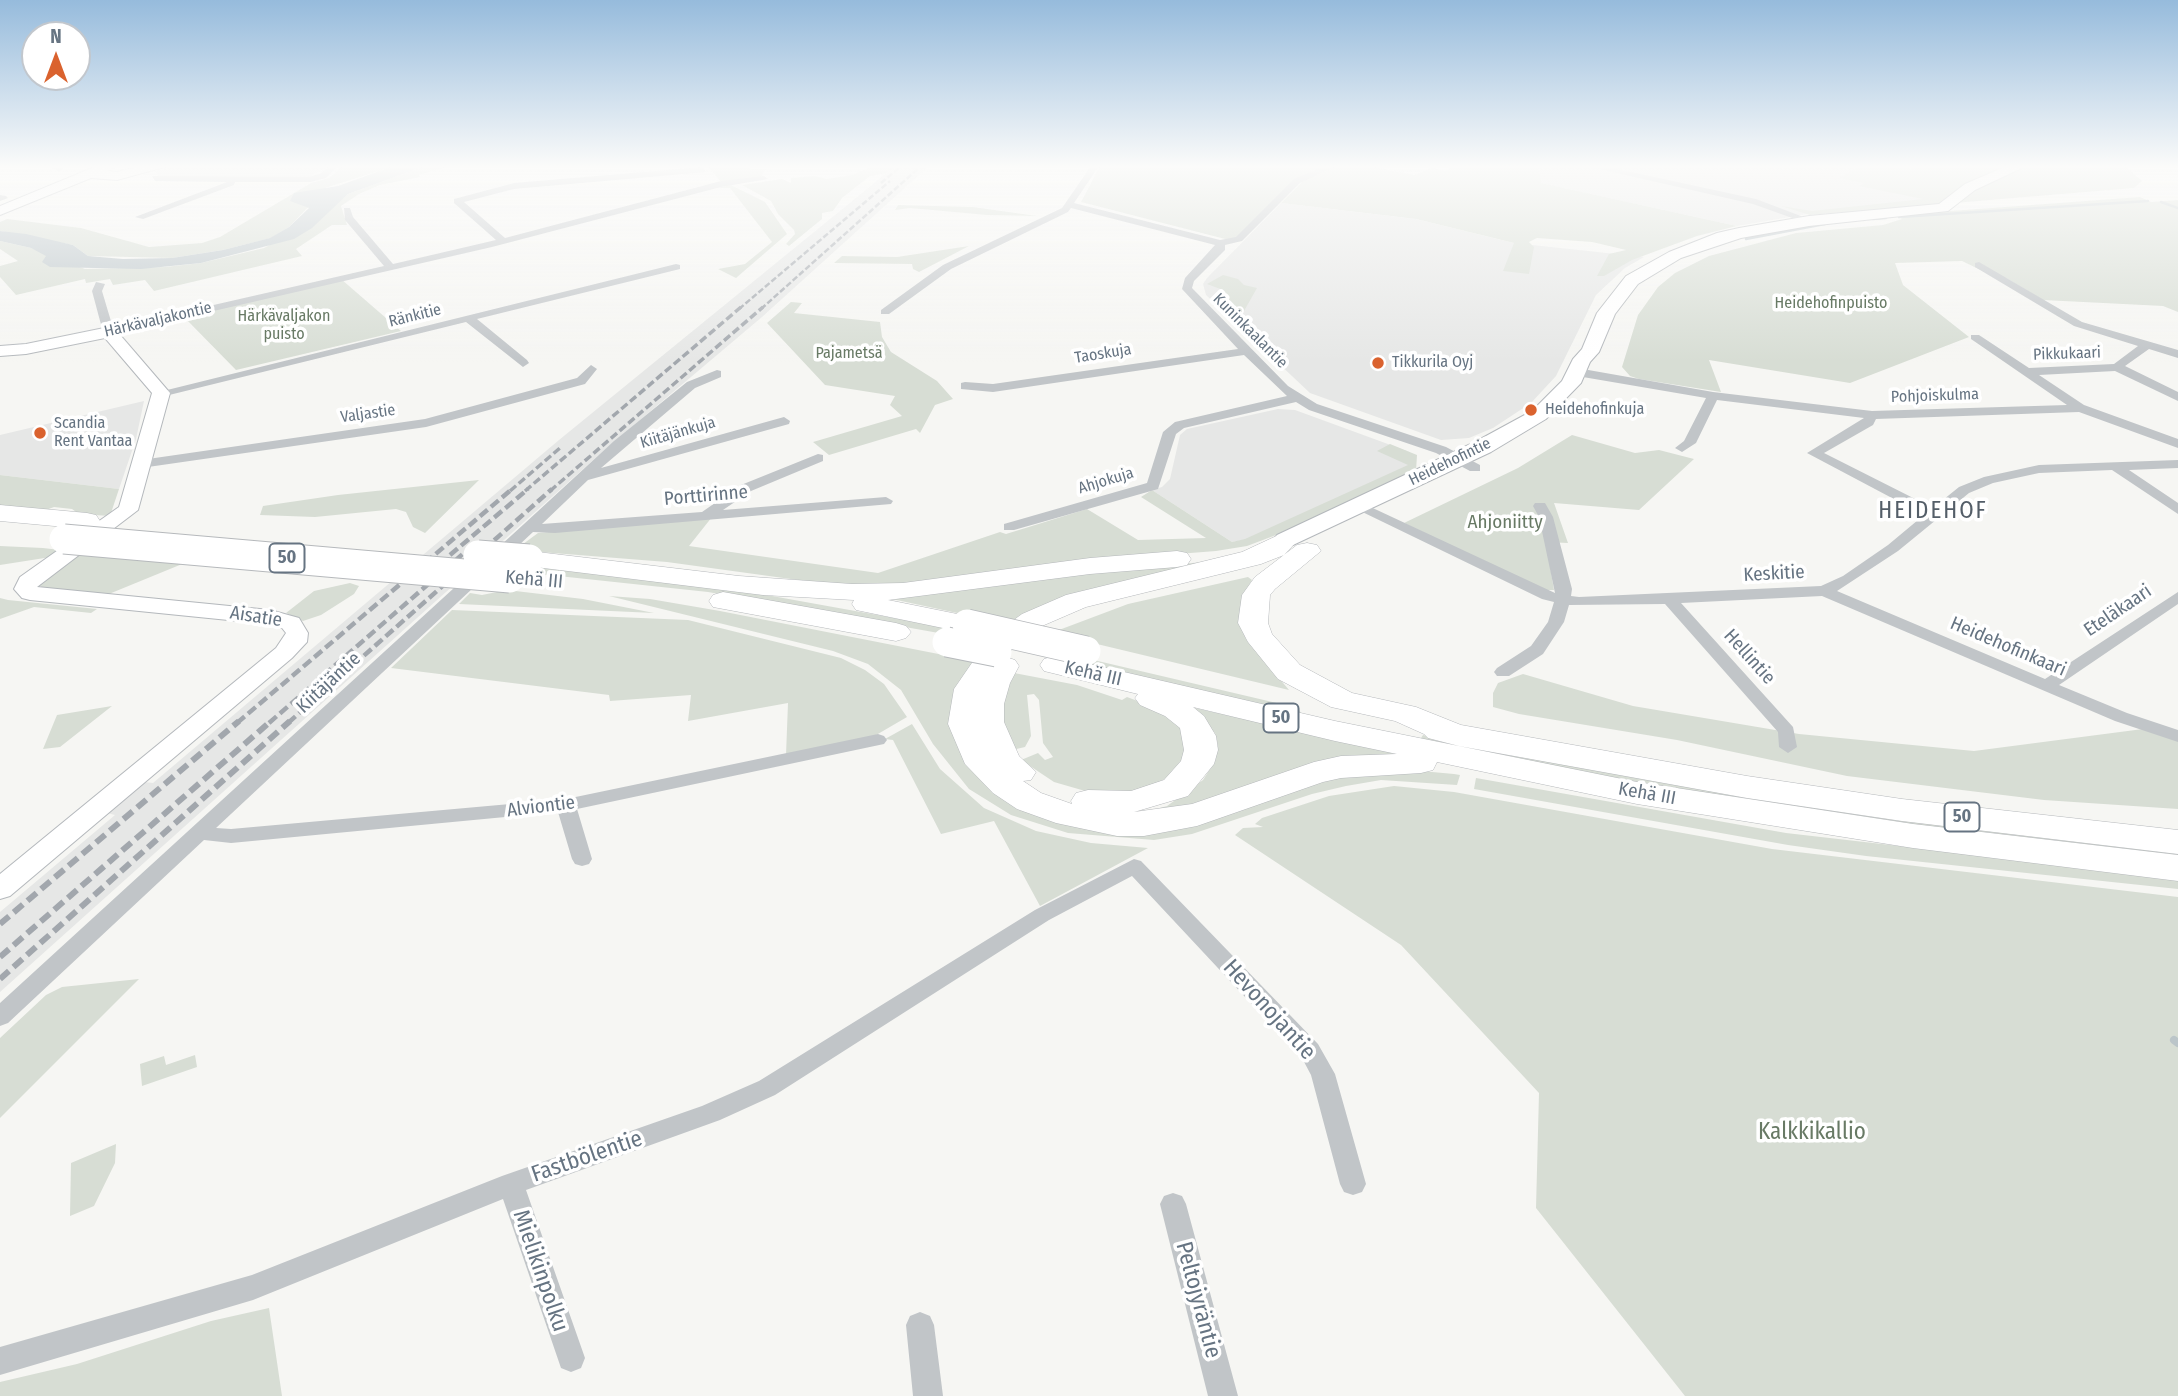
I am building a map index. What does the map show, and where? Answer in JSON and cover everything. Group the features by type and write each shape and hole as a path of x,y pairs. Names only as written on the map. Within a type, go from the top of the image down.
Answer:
{"highway":[{"name":"Kehä III","path":"0,513 519,568 709,599 1086,651 1461,736 1786,793 2048,828 2178,842"},
{"name":"Kehä III","path":"0,532 64,539 743,583 957,633 1055,665 1507,768 1637,793 1913,836 2178,868"},
{"path":"743,583 852,592 903,591 1090,566 1296,546"},
{"path":"1055,665 1093,682 1147,696 1176,709 1193,723 1199,736 1201,751 1189,776 1176,788 1131,802 1106,803 1053,792 1028,779 1007,763 995,743 988,722 988,704 994,682 1019,650 1038,634 1072,616 1117,601 1259,568 1296,546"},
{"path":"1296,546 1256,595 1253,623 1258,636 1273,654 1289,672 1323,691 1342,699 1405,714 1461,736"},
{"path":"1296,546 1274,549 1251,558 1086,598 1032,620 1000,644 970,689 964,724 977,757 1005,785 1029,801 1056,812 1116,824 1144,824 1197,815 1341,767 1405,762 1507,768"}],"main road":[{"path":"1583,373 1592,361 1590,352 1606,313 1632,280 1675,255 1750,231"},
{"name":"Heidehofintie","path":"1296,546 1357,506 1462,463 1503,456 1541,429 1574,398 1583,373"},
{"name":"Heidehofintie","path":"1296,546 1378,516 1462,463"}],"street":[{"path":"360,231 390,266"},
{"path":"492,231 503,241"},
{"name":"Härkävaljakontie","path":"0,351 26,349 109,332 541,231"},
{"path":"885,312 947,267 1019,231"},
{"path":"1174,231 1220,243 1239,239 1247,231"},
{"name":"Kuninkaalantie","path":"1220,243 1221,248 1189,279 1186,289 1296,398 1462,463"},
{"path":"1979,265 2068,320 2145,346 2178,354"},
{"name":"Ränkitie","path":"161,393 676,267"},
{"path":"100,284 97,291 109,332 161,393 141,464"},
{"path":"470,319 523,363"},
{"path":"1975,337 2080,408 2178,444"},
{"name":"Pikkukaari","path":"2024,372 2117,367 2145,346"},
{"name":"Taoskuja","path":"965,386 993,388 1124,366 1246,351"},
{"path":"2117,367 2178,397"},
{"name":"Valjastie","path":"141,464 426,423 582,381 591,369"},
{"path":"1583,373 1713,396 1871,415"},
{"name":"Kiitäjäntie","path":"0,1017 581,477 691,385 717,374"},
{"path":"1682,448 1689,443 1713,396"},
{"name":"Ahjokuja","path":"1009,527 1153,486 1170,432 1180,425 1296,398"},
{"name":"Pohjoiskulma","path":"1935,515 1815,455 1815,450 1868,422 1871,415 2080,408"},
{"name":"Kiitäjänkuja","path":"581,477 784,421"},
{"path":"707,515 746,488 818,458"},
{"name":"Aisatie","path":"0,889 284,653 297,636 291,623 270,617 30,593 25,589 28,582 124,514 141,464"},
{"name":"Keskitie","path":"1357,506 1528,588 1562,600 1669,599 1824,591 1870,564 1964,491 1989,480 2039,469 2178,464"},
{"path":"2116,467 2178,510"},
{"name":"Porttirinne","path":"529,527 555,528 886,501"},
{"path":"1503,672 1536,650 1556,622 1562,600 1564,589 1546,517 1540,506"},
{"name":"Heidehofinkaari","path":"1824,591 2150,729 2178,736"},
{"name":"Eteläkaari","path":"2046,685 2178,597"},
{"name":"Hellintie","path":"1669,599 1787,730 1788,747"},
{"name":"Alviontie","path":"199,833 231,835 566,805 878,740"},
{"path":"566,805 582,859"},
{"name":"Hevonojantie","path":"1134,866 1310,1051 1323,1074 1353,1184"},
{"name":"Fastbölentie","path":"0,1361 253,1287 511,1184 711,1113 767,1088 1042,915 1134,866"},
{"name":"Mielikinpolku","path":"511,1184 571,1358"},
{"name":"Peltojyräntie","path":"1173,1204 1223,1396"},
{"path":"920,1325 928,1396"}],"shaded area":[{"path":"0,231 73,245 88,256 123,259 172,258 223,250 270,238 282,231 307,231 294,239 201,263 141,269 50,267 42,262 46,256 31,248 0,241"},
{"path":"815,231 857,231 762,317 601,453 0,992 0,912 115,815 107,813 144,782 153,783 559,440"},
{"path":"1253,231 1466,231 1514,243 1644,257 1625,268 1596,295 1556,376 1531,403 1493,428 1469,438 1441,440 1310,393 1206,295 1203,284"},
{"path":"144,401 136,439 119,489 0,475 0,435"},
{"path":"1278,409 1295,410 1407,451 1414,455 1413,465 1250,539 1232,542 1152,490 1162,487 1170,479 1180,435 1187,429"}],"green space":[{"path":"1,231 92,231 149,247 202,243 230,231 282,231 271,238 223,250 172,258 88,256 73,245"},
{"path":"295,231 323,231 296,249 302,256 154,291 145,280 113,285 110,279 86,283 85,279 16,295 0,277 0,266 18,261 0,249 0,241 31,248 85,269 165,267 201,263 264,248"},
{"path":"764,231 785,231 787,234 736,278 718,269 745,264 772,242"},
{"path":"794,231 807,231 789,246 786,244 795,234"},
{"path":"1195,231 1245,231 1237,238 1229,240"},
{"path":"1466,231 1716,231 1632,260 1604,276 1597,276 1609,254 1626,250 1592,242 1537,238 1529,242 1534,247 1529,274 1503,271 1514,243"},
{"name":"Heidehofinpuisto","path":"2178,231 2178,312 2163,306 2043,300 2006,278 1997,278 1962,261 1895,263 1903,285 1969,337 1850,383 1709,360 1721,392 1639,379 1630,376 1622,367 1638,315 1658,287 1675,273 1709,256 1796,233"},
{"path":"969,246 919,272 913,269 912,264 834,263 842,256 897,257"},
{"path":"1223,275 1257,288 1244,311 1233,314 1214,296 1223,290 1207,284"},
{"name":"Härkävaljakon puisto","path":"341,279 401,331 236,370 184,317"},
{"name":"Pajametsä","path":"791,302 802,303 794,313 880,322 882,337 891,352 937,381 953,399 935,405 920,433 916,429 829,455 813,442 902,416 890,405 895,396 825,385 767,323"},
{"name":"Ahjoniitty","path":"1572,435 1635,453 1659,450 1694,459 1639,510 1554,503 1568,543 1546,542 1554,590 1544,590 1404,523 1518,468"},
{"path":"1390,444 1417,455 1416,471 1284,532 1247,546 1216,551 1139,557 887,587 820,583 667,562 515,550 538,533 712,517 689,546 878,573 1000,532 1006,534 1087,509 1138,540 1206,538 1141,497 1152,490 1232,542 1245,539 1408,465 1377,451"},
{"path":"0,475 119,489 110,516 79,514 72,509 54,507 46,510 0,505"},
{"path":"479,480 425,533 413,527 406,512 396,509 315,517 260,515 263,506"},
{"path":"0,546 60,550 51,557 0,565"},
{"path":"79,552 187,562 104,596 45,590 37,583"},
{"path":"1205,562 1013,625 878,596 1141,567"},
{"path":"527,565 772,596 955,629 950,635 708,592 521,572"},
{"path":"1248,577 1252,580 1242,598 1240,613 1246,639 1289,690 1051,633 1128,604"},
{"path":"350,583 359,586 354,594 321,615 303,621 286,613 314,591"},
{"path":"507,590 583,599 654,613 459,604 470,593 482,595"},
{"path":"609,596 650,599 720,611 974,661 952,725 1081,828 1359,773 1421,771 1460,775 1457,785 1381,780 1346,786 1312,794 1192,834 1154,840 1068,833 1011,815 969,789 933,744 901,690 868,664 833,651"},
{"path":"0,598 97,609 91,613 34,607 0,619"},
{"path":"452,610 688,620 841,658 865,670 884,684 907,717 871,738 786,755 788,703 688,721 691,695 610,701 609,695 391,668"},
{"path":"1068,654 1298,708 1301,713 1064,659"},
{"path":"1014,673 1077,685 1122,700 1127,697 1151,706 1177,724 1185,735 1184,758 1172,775 1146,789 1099,795 1054,782 1021,760 1038,753 1045,760 1053,757 1043,743 1039,700 1034,694 1027,695 1031,736 1025,747 1012,750 1005,737 1001,703"},
{"path":"1523,674 1633,706 1799,734 1974,751 2143,729 2178,739 2178,809 2044,800 1847,776 1677,740 1519,714 1493,707 1493,693 1498,683"},
{"path":"112,706 60,747 43,749 57,715"},
{"path":"1186,706 1395,753 1151,818 1122,810 1149,811 1167,806 1203,780 1215,761 1218,746 1215,733"},
{"path":"912,724 940,769 984,808 1036,831 1091,843 1148,848 1040,906 994,821 941,834 893,740 885,739"},
{"path":"1423,735 1515,754 2178,852 2178,860 2020,842 1589,775 1419,741"},
{"path":"1476,778 1786,833 2178,878 2178,889 1866,856 1788,845 1474,789"},
{"name":"Kalkkikallio","path":"1394,786 1454,792 1772,849 2178,897 2178,1396 1685,1396 1536,1208 1539,1093 1401,945 1235,835 1243,828 1263,827 1255,824 1262,818 1329,796"},
{"path":"139,979 0,1118 0,1038 46,995 62,987"},
{"path":"195,1055 197,1067 142,1086 140,1064 164,1056 166,1065"},
{"path":"116,1144 115,1163 94,1206 70,1216 71,1163"},
{"path":"269,1308 282,1396 0,1396 0,1382 77,1364 211,1321"}],"waterway":[{"path":"1746,239 1787,231"},
{"path":"2174,1040 2178,1043"}],"railway":[{"path":"739,309 831,231"},
{"path":"761,309 848,231"},
{"path":"525,491 741,307"},
{"path":"550,491 763,307"},
{"path":"510,491 560,448"},
{"path":"237,723 512,489"},
{"path":"450,555 528,489"},
{"path":"288,723 552,489"},
{"path":"269,723 465,552"},
{"path":"0,924 239,721"},
{"path":"0,957 271,721"},
{"path":"0,979 290,721"}],"place":[{"name":"Tikkurila Oyj","path":"1378,363"},
{"name":"Heidehofinkuja","path":"1531,410"},
{"name":"Scandia Rent Vantaa","path":"40,433"}],"district":[{"name":"HEIDEHOF","path":"1933,512"}]}
